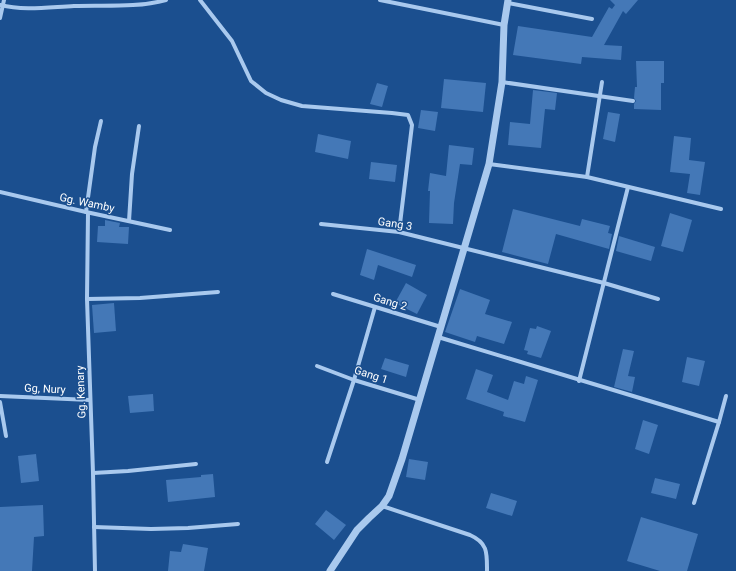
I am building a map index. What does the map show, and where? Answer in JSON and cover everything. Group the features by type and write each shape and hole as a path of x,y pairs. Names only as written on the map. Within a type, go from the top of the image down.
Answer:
{"street":[{"path":"0,18 1,5 4,0"},
{"path":"1,5 32,8 142,4 166,0"},
{"path":"200,0 232,41 251,81 266,93 281,100 302,106 392,113 408,116 412,125 399,232"},
{"path":"380,0 504,25"},
{"path":"330,571 357,530 382,506 389,496 395,480 489,164 502,82 504,25 508,2 592,19"},
{"path":"502,82 633,101"},
{"path":"587,177 602,82"},
{"name":"Gg. Kenary","path":"95,571 87,299 87,212 95,147 101,121"},
{"path":"129,221 132,174 139,126"},
{"path":"489,164 587,177 721,209"},
{"path":"579,381 628,187"},
{"name":"Gg. Wamby","path":"0,192 170,230"},
{"name":"Gang 3","path":"320,224 399,232 604,283 658,299"},
{"path":"87,299 140,298 218,292"},
{"name":"Gang 2","path":"333,294 441,327"},
{"path":"327,462 354,380 375,307"},
{"path":"438,337 579,381 719,422"},
{"name":"Gang 1","path":"317,366 354,380 420,400"},
{"name":"Gg, Nury","path":"0,396 90,400"},
{"path":"694,503 726,396"},
{"path":"0,402 6,436"},
{"path":"93,473 196,464"},
{"path":"382,506 479,539 484,545 487,553 488,571"},
{"path":"94,527 158,529 238,524"}],"building":[{"path":"610,0 638,0 626,14 623,11 604,45 622,46 621,60 582,57 581,64 513,55 518,26 592,37 609,7 612,9 615,5"},
{"path":"636,61 664,61 664,83 661,83 661,110 634,109 634,104 636,101 634,98 635,87 637,87"},
{"path":"444,79 486,83 483,112 441,108"},
{"path":"377,83 388,86 382,107 370,104"},
{"path":"533,90 557,93 555,110 545,109 541,148 508,145 510,122 530,124"},
{"path":"421,110 438,112 435,131 418,128"},
{"path":"608,112 620,114 615,142 603,139"},
{"path":"318,134 351,141 348,159 315,152"},
{"path":"674,136 691,138 689,160 705,162 700,195 687,193 690,174 670,172"},
{"path":"449,145 474,148 472,165 460,164 454,203 453,224 429,223 430,191 428,191 430,173 446,176"},
{"path":"371,162 397,165 395,182 369,179"},
{"path":"513,209 580,226 582,219 610,226 608,233 612,234 609,249 556,234 548,264 502,252"},
{"path":"670,213 692,220 683,252 661,246"},
{"path":"105,220 120,223 119,227 129,227 128,244 97,242 98,226 105,226"},
{"path":"619,236 655,247 651,261 616,251"},
{"path":"367,249 416,265 412,277 378,265 374,280 360,275"},
{"path":"406,283 427,295 417,314 395,303"},
{"path":"460,289 490,300 485,314 512,322 504,344 477,336 475,342 445,332"},
{"path":"114,303 116,331 94,333 92,305"},
{"path":"537,326 551,331 541,358 527,354 528,351 524,350 530,328 536,329"},
{"path":"623,349 634,351 628,376 635,377 632,392 614,387"},
{"path":"687,357 705,361 699,386 682,382"},
{"path":"385,358 409,365 406,377 381,369"},
{"path":"476,369 493,375 487,392 508,400 514,381 524,384 526,376 538,380 525,422 503,416 504,412 466,399"},
{"path":"153,394 154,411 130,413 128,396"},
{"path":"643,420 658,425 649,454 635,449"},
{"path":"36,454 39,481 21,483 18,456"},
{"path":"409,459 428,462 425,480 406,477"},
{"path":"213,474 215,497 168,502 166,480 201,477 201,475"},
{"path":"655,478 680,484 676,499 651,493"},
{"path":"491,493 517,501 512,516 486,508"},
{"path":"43,505 44,536 34,537 32,571 0,571 0,507"},
{"path":"326,510 346,525 334,540 315,524"},
{"path":"641,517 698,534 687,571 660,571 627,561"},
{"path":"183,544 208,548 204,571 168,571 170,551 181,552"}]}
